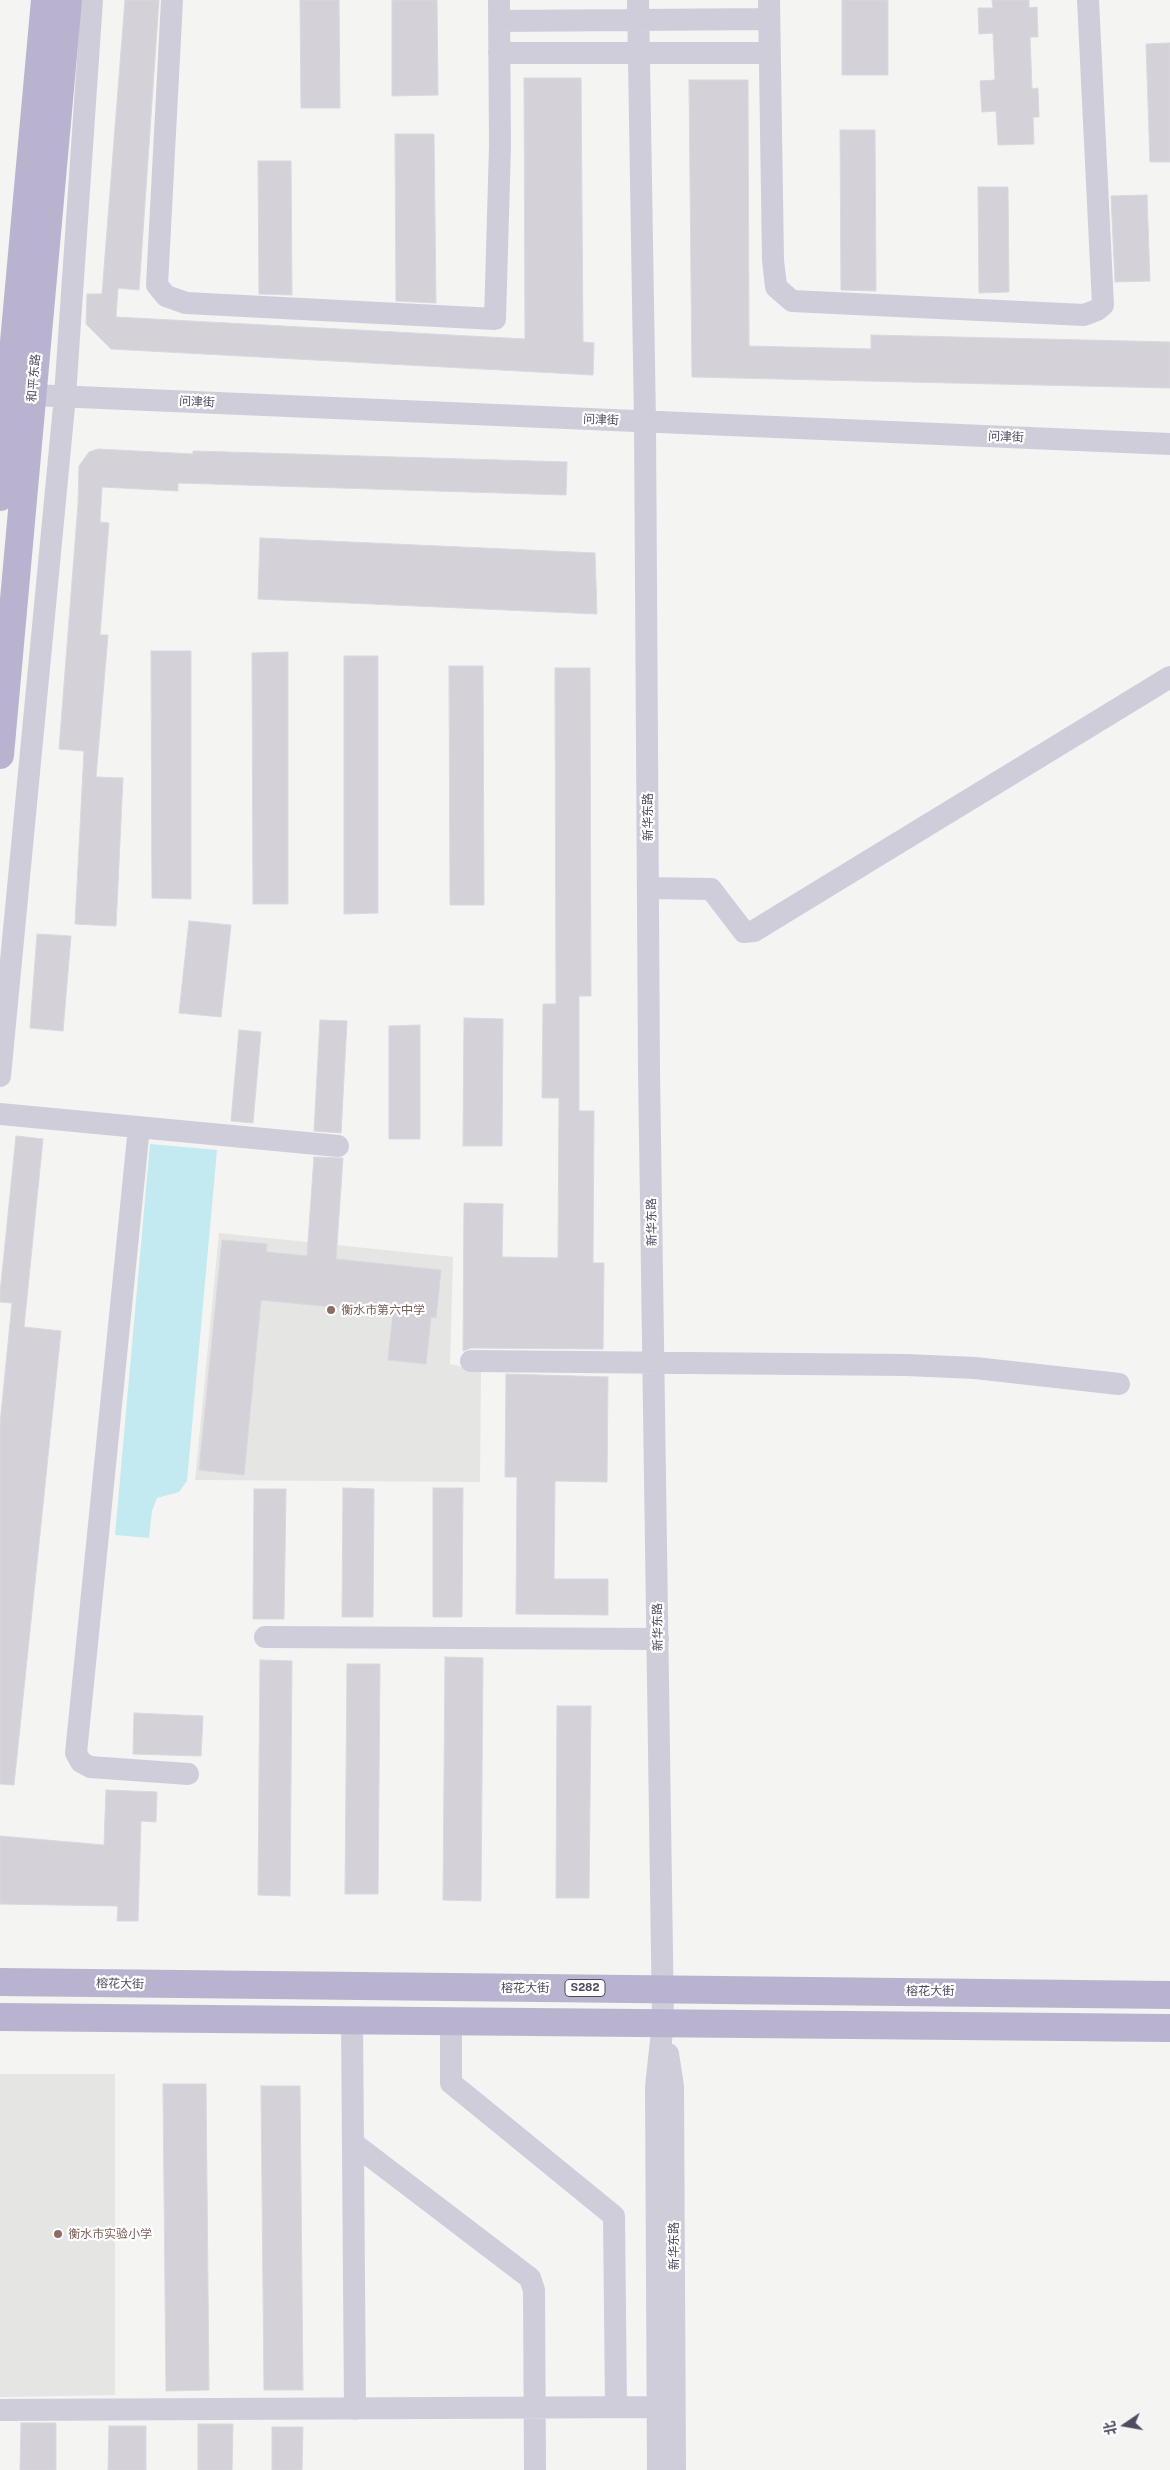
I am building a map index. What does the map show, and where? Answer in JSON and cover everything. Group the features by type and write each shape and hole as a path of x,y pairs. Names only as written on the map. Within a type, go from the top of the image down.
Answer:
{"main road":[{"name":"和平东路","path":"0,497 4,409 45,0"},
{"name":"和平东路","path":"0,755 68,0"},
{"name":"榕花大街","path":"0,1982 1170,1995"},
{"path":"0,2017 1170,2028"}],"street":[{"path":"0,1076 65,396 92,0"},
{"path":"172,0 157,285 166,296 186,303 495,318 500,146 499,11 769,9 773,260 776,287 792,301 1084,314 1097,310 1103,305 1088,0"},
{"name":"新华东路","path":"638,10 645,422 648,888 663,1989 663,2022 656,2087 658,2470"},
{"path":"499,53 770,53"},
{"name":"问津街","path":"32,395 1170,444"},
{"path":"648,888 710,889 744,932 754,931 1170,677"},
{"path":"0,1114 338,1146"},
{"path":"138,1127 76,1753 81,1762 90,1767 188,1774"},
{"path":"471,1361 906,1365 976,1368 1119,1384"},
{"path":"265,1637 658,1639"},
{"path":"352,2020 355,2408"},
{"path":"451,2021 451,2083 614,2216 616,2408"},
{"name":"新华东路","path":"663,2022 673,2086 675,2470"},
{"path":"353,2143 530,2278 534,2290 535,2470"},
{"path":"0,2410 658,2407"}],"shaded area":[{"path":"150,1144 217,1150 187,1481 179,1492 157,1498 152,1511 149,1538 115,1535"},
{"name":"衡水市第六中学","path":"219,1233 453,1257 450,1364 481,1371 480,1482 195,1480"},
{"name":"衡水市实验小学","path":"0,2074 115,2074 115,2395 0,2397"}],"building":[{"path":"125,0 159,0 139,290 118,288 116,317 525,339 524,78 581,78 583,342 594,343 593,375 111,349 86,324 87,294 102,294"},
{"path":"300,0 339,0 340,108 301,108"},
{"path":"392,0 437,0 438,95 392,96"},
{"path":"842,0 888,0 888,75 842,75"},
{"path":"992,0 1029,0 1029,8 1037,7 1038,37 1030,37 1032,89 1038,88 1039,117 1033,117 1034,144 998,145 996,111 982,112 980,81 995,80 993,33 979,34 978,8 993,8"},
{"path":"1170,43 1170,162 1150,162 1146,44"},
{"path":"689,80 748,80 749,346 871,349 871,335 1170,342 1170,388 692,377"},
{"path":"840,130 875,130 876,291 841,290"},
{"path":"395,134 434,134 436,303 396,301"},
{"path":"258,161 291,161 292,295 259,294"},
{"path":"978,187 1008,187 1009,292 979,293"},
{"path":"1147,195 1150,281 1115,282 1111,196"},
{"path":"98,449 193,454 193,451 567,462 566,495 178,483 178,491 102,487 100,522 109,523 100,635 108,635 96,777 123,778 116,926 75,924 84,751 59,749 78,504 79,466 89,452"},
{"path":"260,538 595,553 597,614 258,599"},
{"path":"151,651 191,651 191,899 152,898"},
{"path":"288,652 288,904 253,904 252,653"},
{"path":"344,656 378,656 378,913 344,914"},
{"path":"449,666 483,666 484,905 450,905"},
{"path":"555,668 590,668 591,996 579,996 579,1111 594,1111 593,1263 604,1263 603,1349 471,1348 463,1351 464,1203 503,1204 502,1257 558,1258 559,1098 542,1098 543,1004 556,1004"},
{"path":"189,921 231,925 221,1017 179,1013"},
{"path":"37,934 71,936 63,1031 30,1028"},
{"path":"464,1018 503,1019 502,1146 463,1146"},
{"path":"320,1020 347,1021 341,1133 314,1131"},
{"path":"420,1025 420,1139 389,1139 389,1026"},
{"path":"239,1030 261,1032 253,1123 231,1121"},
{"path":"16,1136 43,1139 24,1327 61,1331 14,1785 0,1784 0,1424 12,1303 0,1302 0,1293"},
{"path":"314,1157 343,1158 336,1259 441,1270 436,1318 431,1317 426,1364 388,1360 393,1313 261,1300 244,1475 199,1470 222,1240 267,1244 266,1252 307,1256"},
{"path":"506,1374 608,1377 607,1482 555,1481 554,1579 608,1579 608,1615 516,1614 517,1477 505,1477"},
{"path":"343,1488 374,1489 373,1617 342,1617"},
{"path":"433,1488 463,1488 462,1617 433,1617"},
{"path":"254,1489 286,1489 284,1619 253,1619"},
{"path":"445,1657 483,1658 481,1901 443,1900"},
{"path":"260,1660 292,1661 290,1896 258,1895"},
{"path":"347,1664 380,1664 378,1894 345,1894"},
{"path":"557,1706 591,1706 589,1898 556,1898"},
{"path":"134,1713 203,1716 201,1756 133,1754"},
{"path":"106,1790 157,1792 156,1822 141,1821 138,1921 117,1921 118,1906 0,1904 0,1836 104,1845"},
{"path":"163,2084 206,2084 209,2390 166,2391"},
{"path":"261,2086 300,2086 303,2390 264,2390"},
{"path":"21,2423 56,2423 56,2470 20,2470"},
{"path":"198,2424 233,2424 232,2470 198,2470"},
{"path":"109,2426 146,2426 146,2470 108,2470"},
{"path":"272,2427 303,2427 302,2470 272,2470"}],"place":[{"name":"衡水市第六中学","path":"331,1310"},
{"name":"衡水市实验小学","path":"58,2234"}]}
